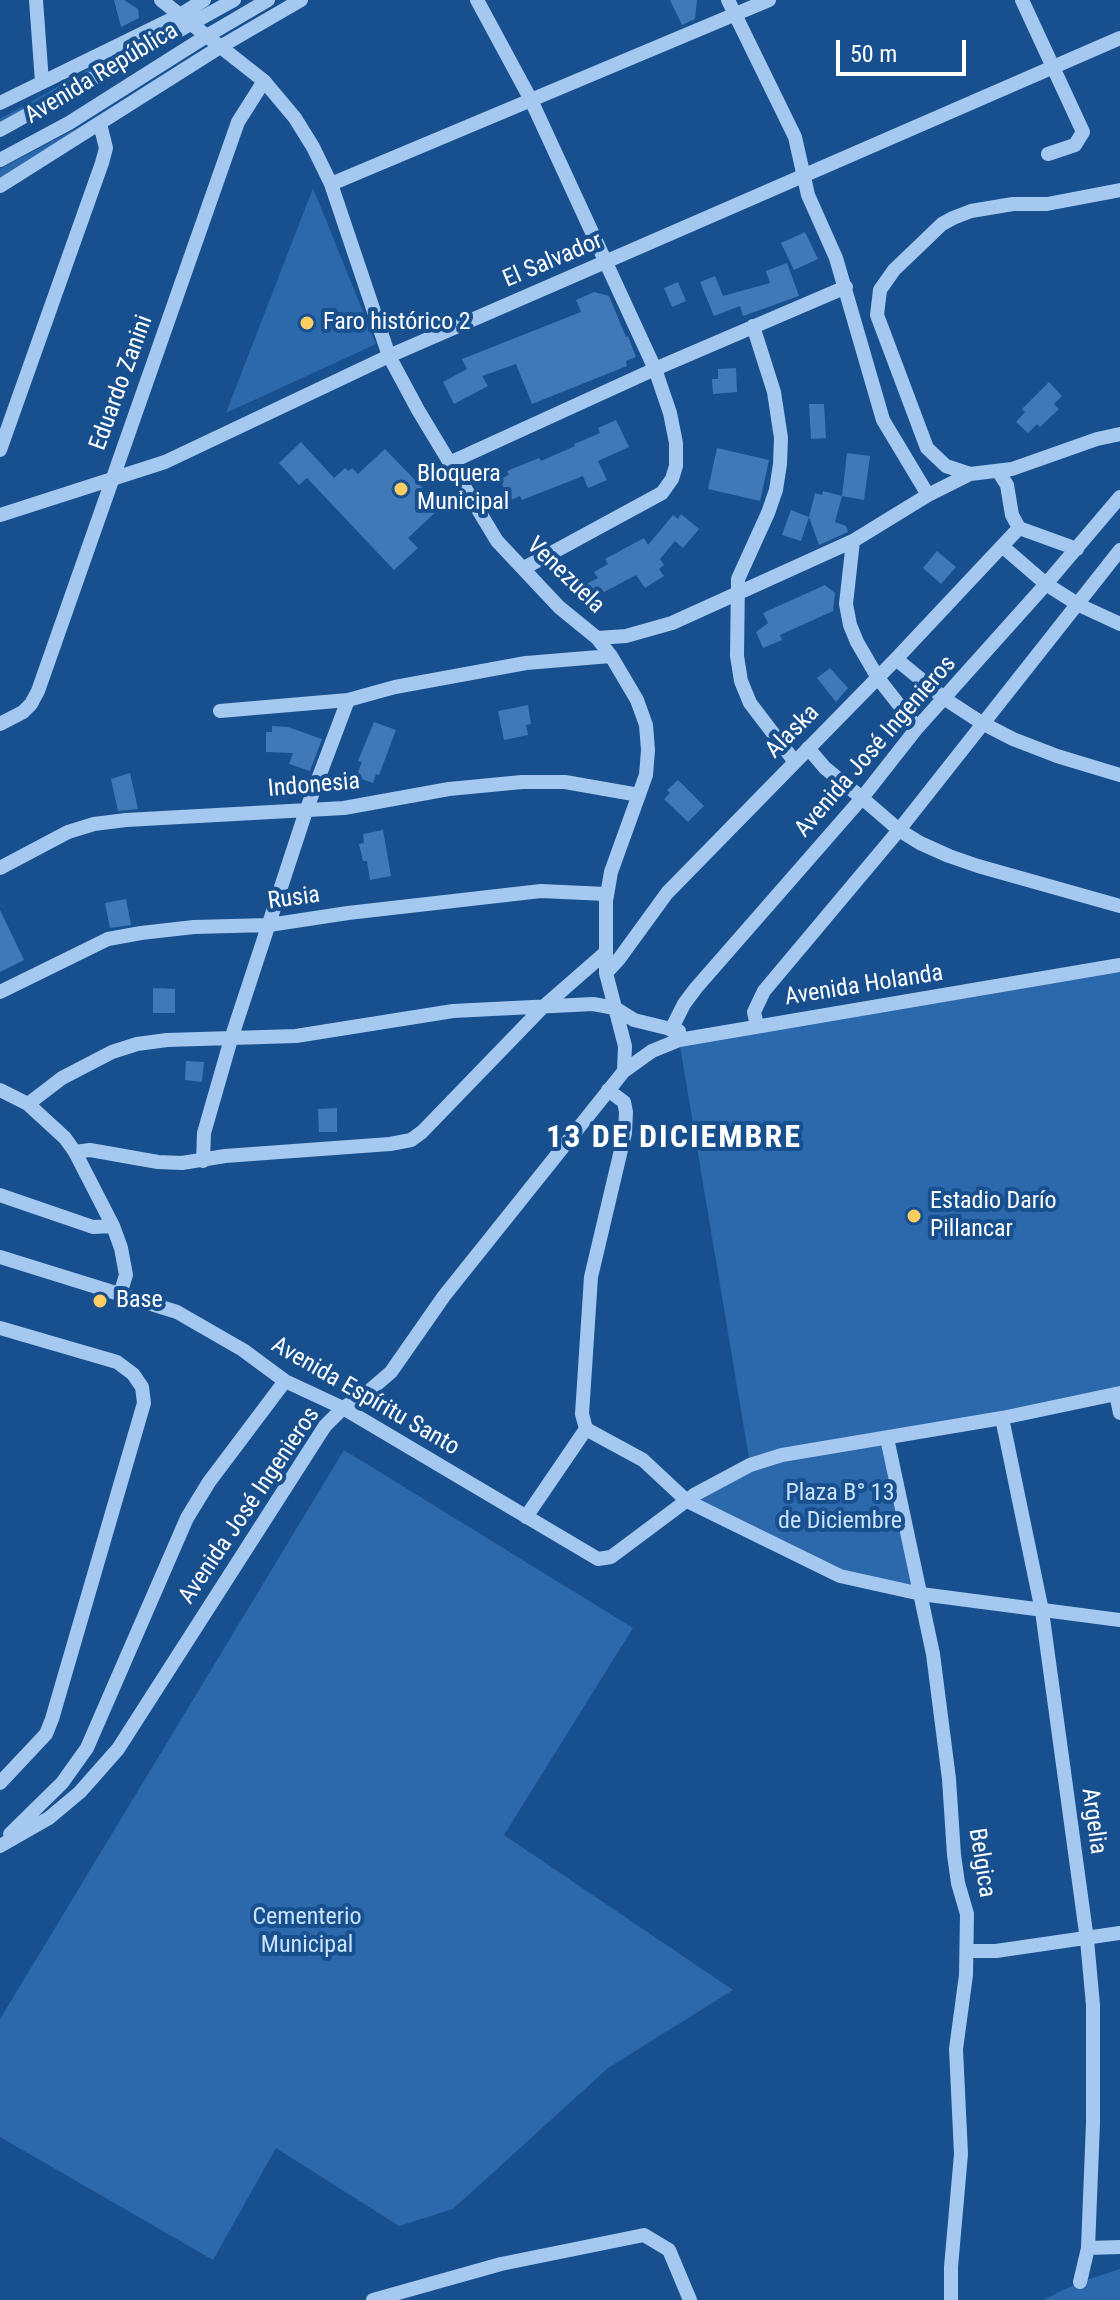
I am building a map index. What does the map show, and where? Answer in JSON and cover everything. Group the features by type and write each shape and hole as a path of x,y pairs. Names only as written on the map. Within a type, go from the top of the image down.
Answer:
{"street":[{"path":"36,0 42,82"},
{"name":"Venezuela","path":"161,0 264,81 295,118 331,184 389,356 449,463 497,541 559,607 597,638 637,700 646,725 646,775 606,894 606,973 625,1046 624,1071"},
{"path":"0,103 186,20 204,0"},
{"name":"Avenida República","path":"0,130 186,20 234,0"},
{"name":"Avenida República","path":"0,160 69,123 268,0"},
{"path":"0,186 220,47 301,0"},
{"path":"477,0 531,100 607,261 655,369 670,413 676,443 676,466 672,479 662,493 524,568"},
{"path":"728,0 795,137 808,195 831,242 883,420 928,495"},
{"path":"331,184 769,0"},
{"path":"1022,0 1083,132 1075,145 1048,154"},
{"name":"El Salvador","path":"0,515 165,462 389,356 1120,38"},
{"name":"Eduardo Zanini","path":"0,724 31,704 238,122 264,81"},
{"path":"0,450 102,163 106,148 100,124"},
{"path":"970,474 946,466 927,448 877,315 880,290 894,270 942,224 953,218 971,211 1013,204 1047,204 1120,190"},
{"path":"449,463 655,369 846,287"},
{"path":"753,326 774,392 781,438 780,464 768,513 741,571 736,594 737,656 741,681 750,703 795,762"},
{"path":"597,638 626,636 672,623 853,541 928,495 970,474 1012,469 1120,434"},
{"path":"998,471 1007,485 1014,521 1019,528 1077,549"},
{"name":"Avenida José Ingenieros","path":"671,1030 696,988 862,798 917,728 1120,497"},
{"name":"Alaska","path":"606,973 667,893 878,678 1019,528"},
{"path":"853,541 846,604 857,642 878,678 917,728"},
{"path":"1002,546 1046,584 1077,604 1120,624"},
{"path":"757,1026 754,1012 764,991 899,830 1120,550"},
{"path":"220,711 348,700 395,687 526,663 611,656"},
{"path":"896,659 945,699 982,723 1057,756 1120,775"},
{"path":"203,1161 204,1133 231,1039 306,811 348,700"},
{"path":"808,748 825,768 899,830 949,856 1120,906"},
{"name":"Indonesia","path":"0,868 68,832 94,824 344,808 449,789 522,782 565,782 639,795"},
{"name":"Rusia","path":"0,992 108,939 194,927 269,925 541,891 606,894"},
{"path":"75,1152 102,1151 158,1162 203,1161 225,1156 411,1140 542,1008 605,953"},
{"name":"Avenida Holanda","path":"624,1071 652,1051 679,1040 1120,965"},
{"path":"28,1104 62,1078 112,1052 137,1044 167,1040 296,1036 453,1011 593,1004 615,1008 634,1020 701,1036"},
{"name":"Avenida José Ingenieros","path":"0,1846 49,1818 80,1792 118,1749 317,1437 343,1408 391,1372 444,1296 624,1071"},
{"path":"0,1090 28,1104 65,1138 75,1152 113,1226 126,1265 120,1294"},
{"path":"608,1090 624,1102 625,1133 591,1277 582,1414 586,1429 643,1460 687,1501 840,1576 921,1594 1120,1620"},
{"path":"0,1195 93,1227 113,1226"},
{"name":"Avenida Espíritu Santo","path":"0,1257 177,1312 243,1350 285,1381 343,1408 598,1559 611,1557 687,1501"},
{"path":"0,1328 117,1362 133,1374 142,1387 144,1403 52,1719 46,1734 0,1783"},
{"path":"0,1846 62,1783 87,1748 187,1518 209,1482 285,1381"},
{"path":"687,1501 750,1465 782,1455 1002,1418 1118,1393 1120,1413"},
{"name":"Argelia","path":"1002,1418 1042,1611 1093,2005 1093,2123 1088,2248 1080,2282"},
{"path":"526,1517 586,1429"},
{"name":"Belgica","path":"887,1438 921,1594 945,1742 954,1855 967,1914 968,1951 956,2049 961,2154 951,2300"},
{"path":"968,1951 996,1951 1120,1933"},
{"path":"373,2300 501,2264 644,2235 669,2250 690,2300"},
{"path":"1088,2248 1120,2247"}],"green space":[{"path":"168,28 0,125 0,119 161,29"},
{"path":"198,52 0,179 0,169 81,126"},
{"path":"313,188 376,344 226,413"},
{"name":"Estadio Darío Pillancar","path":"1120,965 1120,1393 887,1438 921,1594 878,1586 687,1501 750,1464 679,1040"},
{"name":"Cementerio Municipal","path":"344,1450 633,1628 504,1835 733,1990 608,2068 453,2209 399,2226 276,2148 213,2260 0,2137 0,2019"},
{"path":"1120,2269 1120,2300 1043,2300 1080,2282"}],"building":[{"path":"114,0 124,0 138,9 139,18 121,27"},
{"path":"670,0 697,0 695,19 682,25"},
{"path":"805,232 818,259 794,270 781,243"},
{"path":"787,263 799,296 743,316 740,306 714,316 700,282 715,276 723,296 770,283 766,271"},
{"path":"678,282 686,301 672,307 664,288"},
{"path":"594,292 609,296 628,336 636,357 626,361 627,366 532,404 516,364 482,376 488,386 454,404 443,382 467,369 462,359 581,312 576,300"},
{"path":"736,368 737,392 713,394 712,379 718,379 718,369"},
{"path":"1049,382 1062,396 1054,404 1059,409 1040,427 1037,424 1028,433 1016,422 1025,412 1022,409"},
{"path":"809,404 824,404 826,438 811,439"},
{"path":"616,420 629,447 598,461 607,480 588,488 583,476 522,500 520,496 509,501 500,479 509,475 507,471 575,446 600,433 598,428"},
{"path":"301,442 334,478 345,468 348,471 352,468 358,474 385,449 441,507 408,538 418,548 394,570 307,478 299,485 279,463"},
{"path":"717,448 769,460 760,501 708,489"},
{"path":"847,453 870,456 864,500 842,496"},
{"path":"823,491 842,496 835,522 846,526 848,532 819,545 809,517 815,493 822,495"},
{"path":"791,510 809,517 801,541 782,535"},
{"path":"681,514 699,529 683,548 675,541 660,559 664,565 659,569 664,576 645,588 636,575 593,598 586,584 598,578 594,572 608,564 605,559 644,538 648,545 673,515 678,519"},
{"path":"937,551 956,567 941,584 923,568"},
{"path":"825,585 835,593 833,611 780,635 782,640 763,648 756,632 768,623 763,613"},
{"path":"830,668 848,688 836,702 817,678"},
{"path":"528,705 531,724 526,725 528,735 504,740 498,711"},
{"path":"374,722 396,730 373,783 356,777 362,762 358,761"},
{"path":"272,726 288,727 322,739 310,771 289,764 293,753 266,752 266,732 272,732"},
{"path":"130,773 138,809 118,811 111,779"},
{"path":"678,780 704,806 688,822 664,799 670,793 667,790"},
{"path":"383,830 391,876 370,880 367,861 363,861 359,844 364,843 363,834"},
{"path":"126,899 131,925 110,928 105,903"},
{"path":"0,910 24,960 0,972"},
{"path":"153,988 175,989 175,1013 153,1013"},
{"path":"186,1061 204,1062 202,1082 185,1080"},
{"path":"337,1108 337,1132 319,1132 318,1109"}],"place":[{"name":"Faro histórico 2","path":"307,323"},
{"name":"Bloquera Municipal","path":"401,489"},
{"name":"Estadio Darío Pillancar","path":"914,1216"},
{"name":"Base","path":"100,1301"}],"district":[{"name":"13 DE DICIEMBRE","path":"674,1139"}],"park label":[{"name":"Plaza B° 13 de Diciembre","path":"840,1508"}]}
